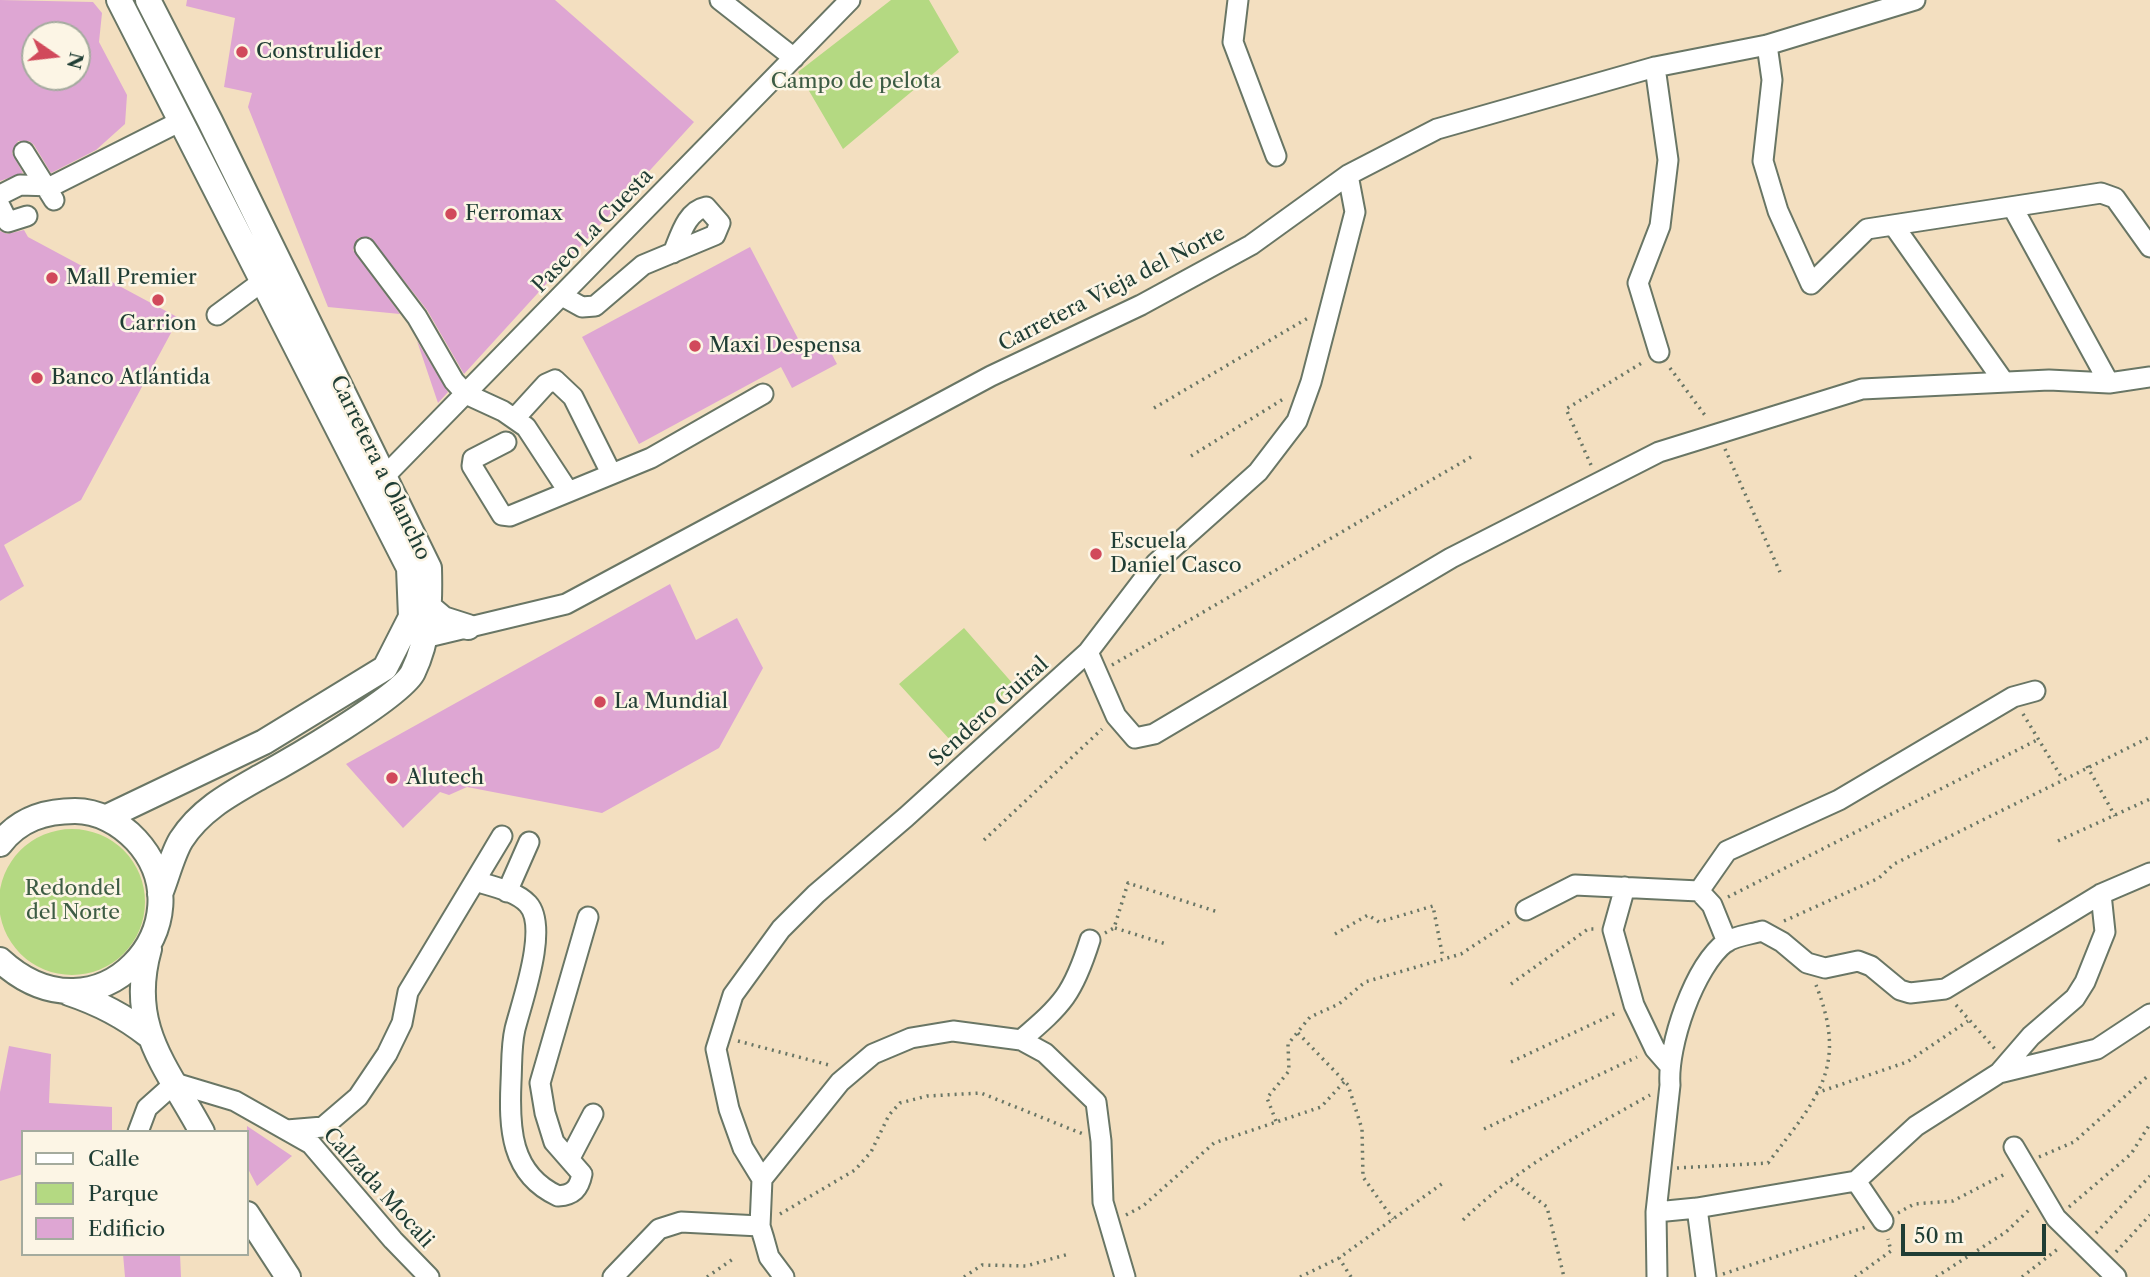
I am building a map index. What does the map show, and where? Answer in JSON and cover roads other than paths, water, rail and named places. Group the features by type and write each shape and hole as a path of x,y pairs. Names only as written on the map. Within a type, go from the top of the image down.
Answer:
{"main road":[{"name":"Carretera a Olancho","path":"107,817 264,742 385,668 411,617 409,568 377,484 148,0"},
{"name":"Carretera a Olancho","path":"116,3 263,281 377,484 429,568 430,608 425,638 412,675 374,706 281,766 215,802 181,840 160,894"},
{"path":"430,608 443,619 468,628"},
{"path":"3,838 30,818 51,812 83,811 107,817 127,830 144,848 155,870 160,894 159,919 142,973 141,1004 148,1035 201,1130"},
{"path":"68,993 93,989 116,979 136,963 150,942"},
{"path":"0,960 19,977 44,989"},
{"path":"0,983 68,993 97,1002 124,1016 148,1035"},
{"path":"248,1216 288,1277"}],"street":[{"path":"720,0 794,58"},
{"name":"Paseo La Cuesta","path":"377,484 850,0"},
{"path":"1238,0 1233,42 1276,156"},
{"name":"Carretera Vieja del Norte","path":"425,638 566,604 991,376 1141,305 1251,245 1348,175 1437,129 1655,68 1767,45 1893,2 1915,0"},
{"path":"1767,45 1772,80 1763,161 1778,211 1811,284 1867,229 2101,193 2115,198 2150,247"},
{"path":"1655,68 1668,160 1660,226 1637,282 1659,352"},
{"path":"0,195 20,185 49,193 81,173 179,122"},
{"path":"24,152 49,193"},
{"name":"Sendero Guiral","path":"762,1180 743,1148 729,1109 716,1049 733,995 781,929 816,894 906,817 1088,652 1156,563 1258,472 1297,421 1311,382 1355,212 1348,175"},
{"path":"0,206 8,222 27,216"},
{"path":"2013,208 2109,383"},
{"path":"1894,226 2004,382"},
{"path":"365,248 417,317 454,381 466,394 515,418 526,427 568,491"},
{"path":"562,296 582,307 595,306 643,265 673,253"},
{"path":"217,314 263,281"},
{"path":"1088,652 1116,716 1135,738 1154,734 1451,558 1659,452 1861,389 2004,382 2109,383 2150,377"},
{"path":"515,418 546,384 555,380 573,397 611,473"},
{"path":"506,442 473,459 472,466 502,515 510,516 651,458 763,394"},
{"path":"1705,898 1727,851 1839,800 2013,697 2035,691"},
{"path":"287,1130 323,1127 358,1097 387,1054 402,1023 408,992 502,836"},
{"path":"507,892 529,842"},
{"path":"1657,1277 1656,1212 1670,1075 1695,980 1727,942 1762,931 1807,963 1825,968 1858,961 1871,966 1900,990 1910,993 1945,989 2101,894 2150,873"},
{"path":"475,881 507,892 528,904 533,914 536,938 513,1040 510,1132 527,1172 558,1196 570,1195 581,1180 582,1174 554,1142 540,1083 588,917"},
{"path":"1526,910 1575,885 1625,887 1705,898"},
{"path":"1625,887 1613,930 1634,1005 1670,1075"},
{"path":"1656,1212 1697,1208 1856,1181 1916,1126 2003,1068 2031,1036 2075,998 2085,982 2105,932 2101,894"},
{"path":"1705,898 1727,942"},
{"path":"1021,1040 1062,1004 1075,985 1090,940"},
{"path":"2003,1068 2096,1049 2150,1014"},
{"path":"784,1277 769,1257 760,1226 762,1180 839,1082 873,1054 911,1038 953,1031 1021,1040 1045,1052 1096,1102 1101,1141 1103,1202 1125,1277"},
{"path":"139,1130 147,1108 175,1083"},
{"name":"Calzada Mocali","path":"175,1083 235,1101 311,1144 393,1240 429,1277"},
{"path":"570,1158 593,1114"},
{"path":"2014,1147 2056,1218 2110,1271"},
{"path":"1856,1181 1883,1221"},
{"path":"1697,1208 1706,1277"},
{"path":"613,1277 659,1229 681,1222 760,1226"}],"place":[{"name":"Construlider","path":"242,52"},
{"name":"Ferromax","path":"451,214"},
{"name":"Mall Premier","path":"52,278"},
{"name":"Carrion","path":"158,300"},
{"name":"Maxi Despensa","path":"695,346"},
{"name":"Banco Atlántida","path":"37,378"},
{"name":"Escuela Daniel Casco","path":"1096,554"},
{"name":"La Mundial","path":"600,702"},
{"name":"Alutech","path":"392,778"}],"park label":[{"name":"Campo de pelota","path":"856,82"},
{"name":"Redondel del Norte","path":"73,901"}]}
